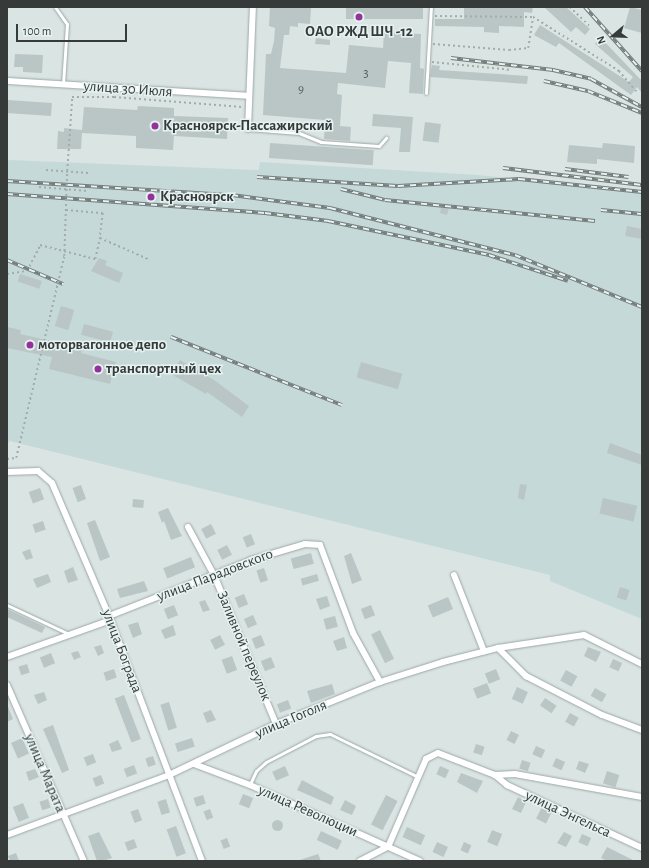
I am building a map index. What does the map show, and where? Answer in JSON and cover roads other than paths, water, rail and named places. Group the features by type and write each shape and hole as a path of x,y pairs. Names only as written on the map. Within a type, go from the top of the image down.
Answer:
{"street":[{"path":"248,129 253,7"},
{"name":"улица 30 Июля","path":"7,81 249,96"},
{"name":"улица Бограда","path":"10,471 38,471 52,483 110,618 202,861"},
{"name":"Заливной переулок","path":"188,527 214,575 276,724"},
{"name":"улица Парадовского","path":"7,657 110,618 251,560 305,544 322,548 353,633 380,682"},
{"path":"454,575 484,652"},
{"name":"улица Гоголя","path":"7,835 62,813 169,775 276,724 380,682 498,648 584,635 642,664"},
{"path":"498,648 526,676 602,715 642,730"},
{"name":"улица Марата","path":"7,685 84,861"},
{"name":"улица Энгельса","path":"418,777 426,760 438,753 496,776 507,785 642,848"},
{"name":"улица Революции","path":"194,764 250,785 420,861"},
{"name":"улица Энгельса","path":"496,776 515,774 642,797"},
{"path":"360,861 388,847 418,777"}],"lane":[{"path":"55,7 66,24 63,85"},
{"path":"426,93 431,7"},
{"path":"248,129 299,133 321,142 372,146 379,146 386,138"},
{"path":"7,605 69,634"},
{"path":"250,785 256,771 266,762 316,736 330,734 418,777"}],"railway":[{"path":"585,7 642,71"},
{"path":"451,58 553,70 591,79 642,107"},
{"path":"544,81 588,91 642,113"},
{"path":"503,168 642,185"},
{"path":"565,169 628,177"},
{"path":"257,177 398,186 519,179 642,192"},
{"path":"7,181 232,195 330,208 515,255 642,307"},
{"path":"341,189 385,200 595,221"},
{"path":"7,194 265,213 328,221 489,255 568,281"},
{"path":"601,210 642,214"},
{"path":"7,260 63,284"},
{"path":"171,337 342,405"}],"place":[{"name":"ОАО РЖД ШЧ -12","path":"359,17"},
{"name":"Красноярск-Пассажирский","path":"155,126"},
{"name":"Красноярск","path":"151,197"},
{"name":"моторвагонное депо","path":"30,345"},
{"name":"транспортный цех","path":"98,369"}]}
